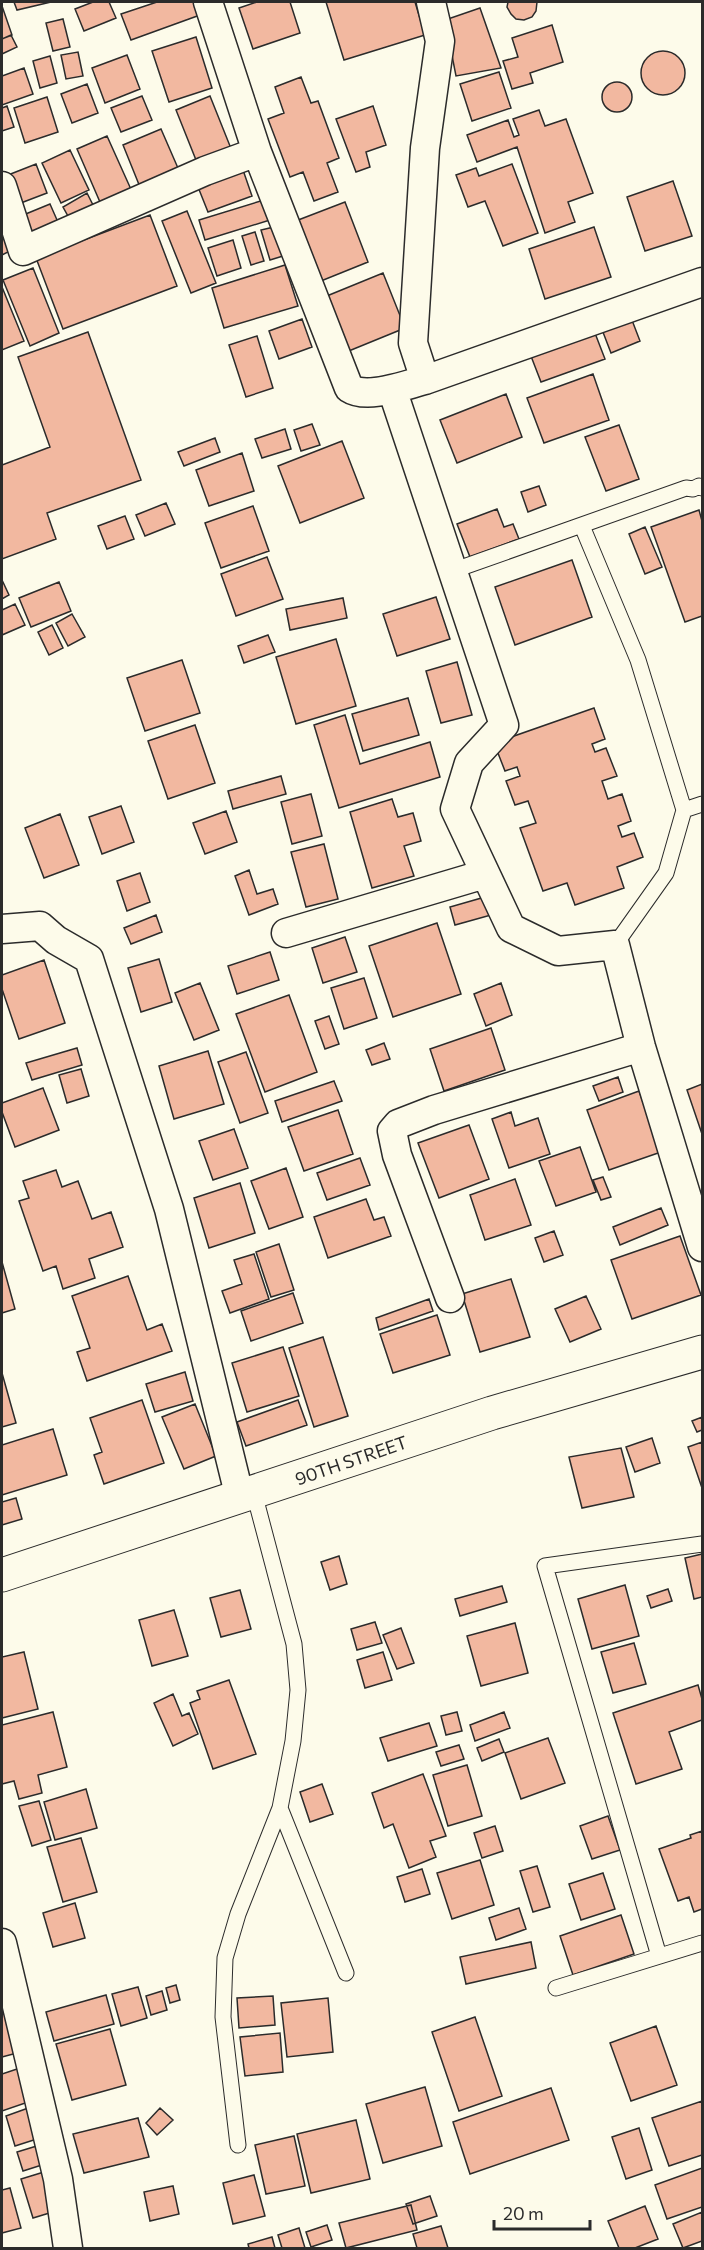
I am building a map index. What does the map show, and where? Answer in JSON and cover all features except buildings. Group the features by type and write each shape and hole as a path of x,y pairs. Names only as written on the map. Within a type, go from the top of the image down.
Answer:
{"street":[{"path":"208,2 257,152 350,388 356,393 364,394 392,389 425,380 702,282"},
{"path":"425,380 413,343 425,148 440,40 431,2"},
{"path":"2,186 12,256 205,171 257,152"},
{"path":"392,389 504,725 469,762 455,809 511,928 558,951 615,945 641,1047 702,1247"},
{"path":"286,933 485,874"},
{"path":"2,929 40,926 56,940 90,959 169,1209 247,1495"},
{"path":"450,1298 397,1155 392,1131 398,1124 434,1110 641,1047"},
{"name":"90TH STREET","path":"2,1575 492,1413 702,1352"},
{"path":"2,1943 58,2179 68,2248"}],"lane":[{"path":"453,572 686,488 693,489 699,486 702,488"},
{"path":"582,526 638,660 684,810 666,873 615,945"},
{"path":"684,810 702,804"},
{"path":"237,2145 223,2017 225,1958 238,1914 280,1808 293,1741 298,1690 294,1644 247,1495"},
{"path":"659,1956 545,1566 702,1544"},
{"path":"280,1808 346,1973"},
{"path":"556,1988 702,1942"}]}
